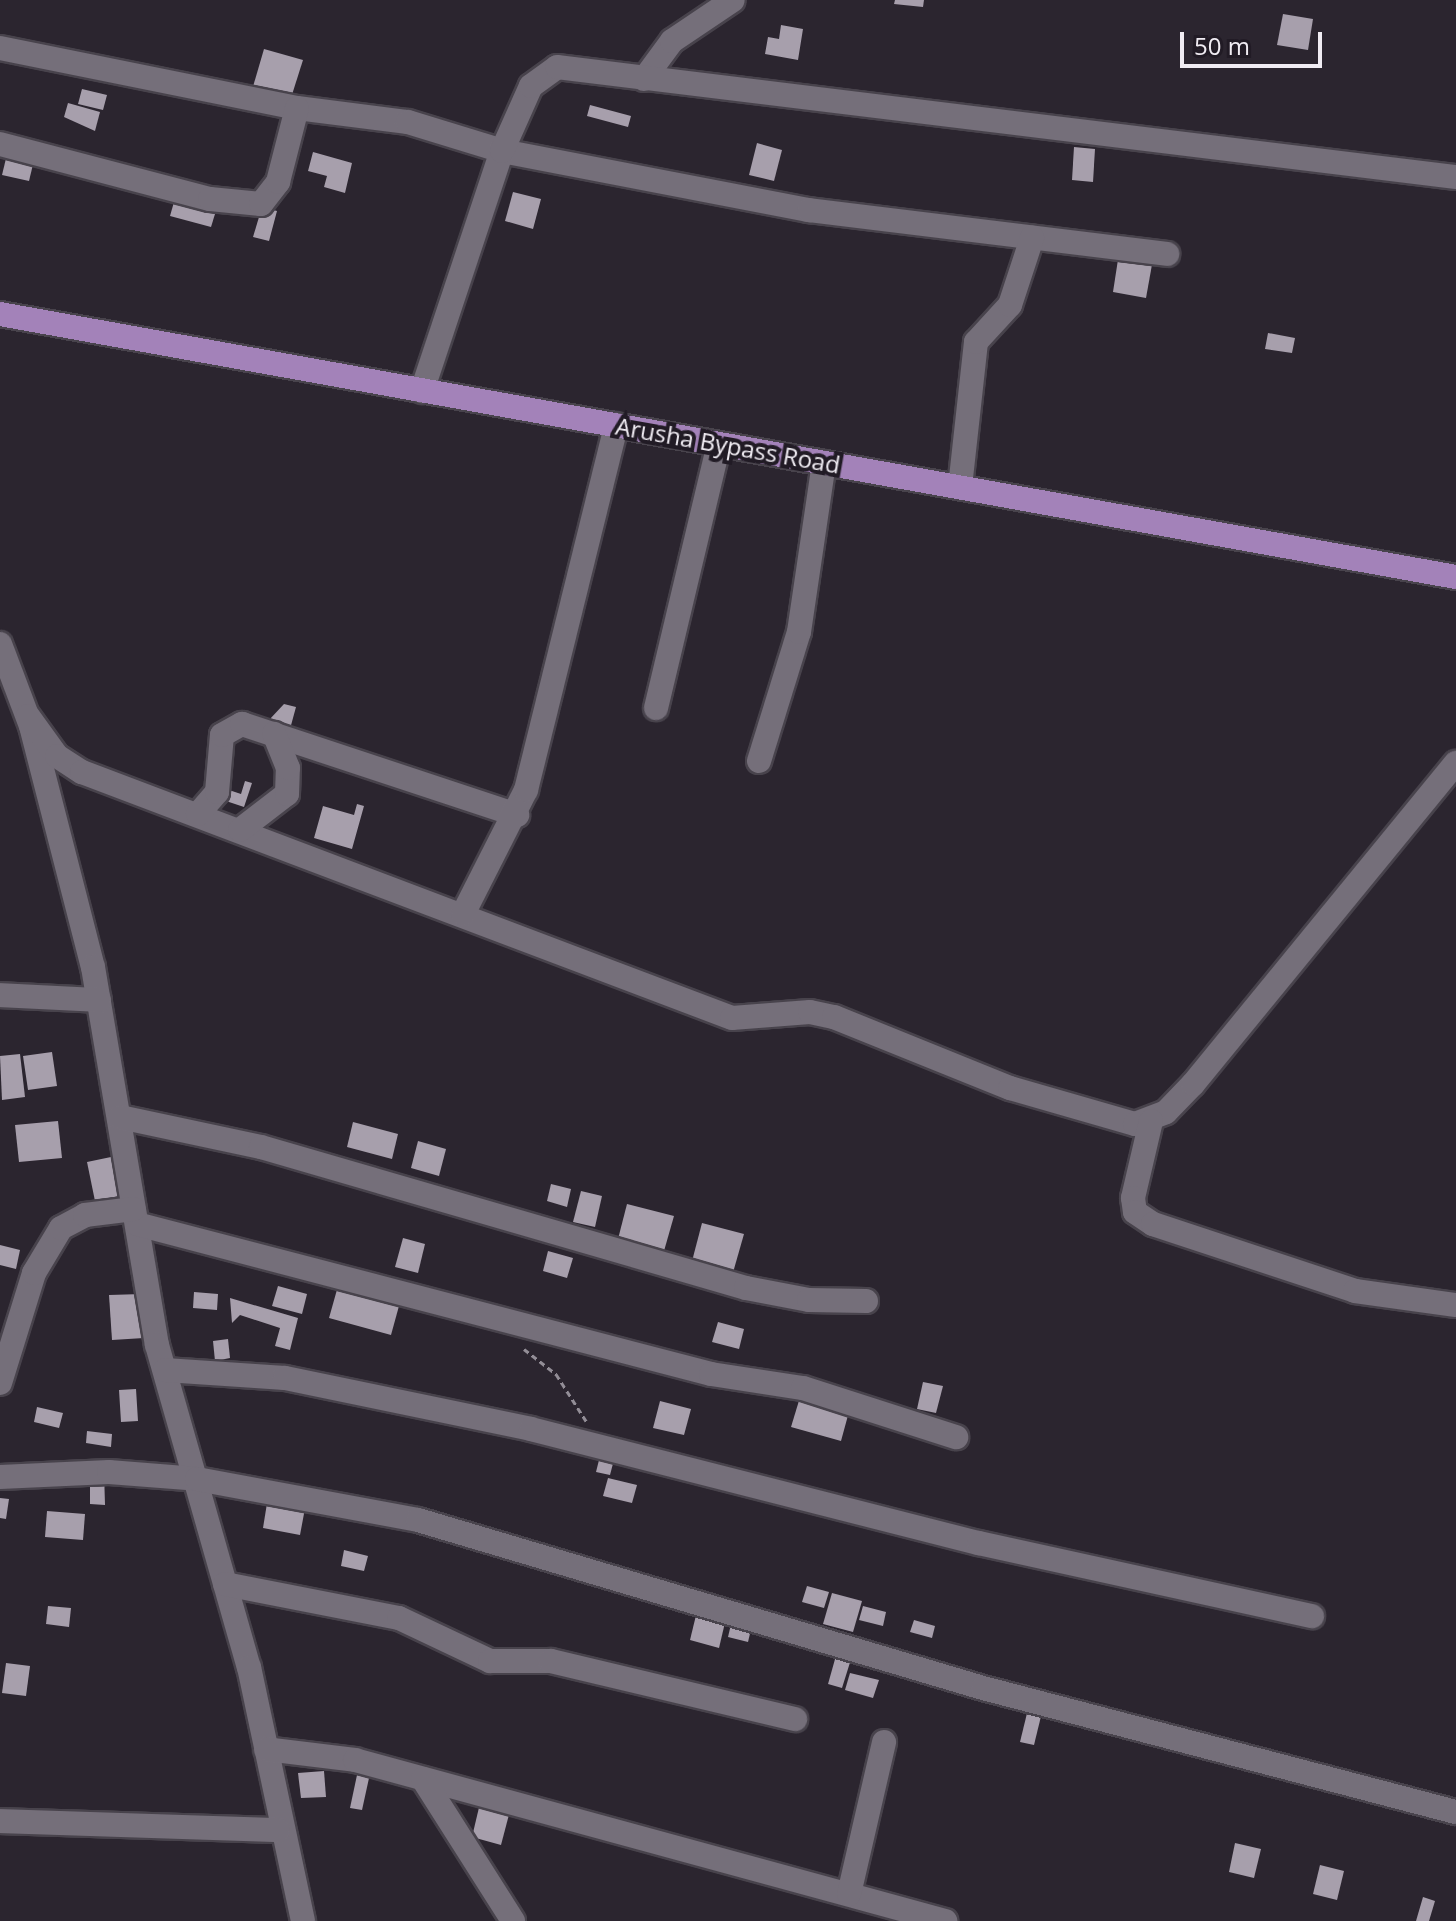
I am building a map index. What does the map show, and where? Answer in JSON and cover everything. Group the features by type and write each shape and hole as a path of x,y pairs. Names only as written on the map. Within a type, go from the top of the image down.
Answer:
{"main road":[{"name":"Arusha Bypass Road","path":"0,314 1456,577"}],"street":[{"path":"644,79 672,41 733,0"},
{"path":"0,48 297,108 445,130 502,151 809,210 1167,254"},
{"path":"422,391 502,151 542,73 557,67 1456,177"},
{"path":"0,144 210,199 261,204 278,182 297,108"},
{"path":"960,487 976,342 1010,305 1032,238"},
{"path":"463,914 517,815 616,425"},
{"path":"656,708 719,444"},
{"path":"759,761 799,632 824,463"},
{"path":"0,644 7,683 28,716 57,756 82,772 732,1018 810,1012 834,1017 1039,1097 1110,1119 1151,1121"},
{"path":"28,716 99,1000 135,1216 165,1370 225,1584 266,1749 278,1830 303,1921"},
{"path":"198,814 217,792 226,729 242,724 517,815"},
{"path":"240,830 287,794 288,768 274,734"},
{"path":"1456,763 1252,1016 1151,1121 1133,1198 1135,1212 1153,1224 1355,1291 1456,1305"},
{"path":"0,995 99,1000"},
{"path":"120,1117 261,1147 746,1288 809,1300 866,1301"},
{"path":"0,1383 34,1273 61,1228 85,1215 135,1216 711,1374 803,1388 956,1437"},
{"path":"165,1370 285,1378 601,1446 979,1543 1312,1616"},
{"path":"0,1477 109,1472 197,1479 418,1520 983,1688 1456,1812"},
{"path":"225,1584 399,1618 490,1661 551,1661 795,1719"},
{"path":"849,1894 884,1742"},
{"path":"266,1749 355,1760 945,1921"},
{"path":"423,1779 513,1921"},
{"path":"0,1821 278,1830"}],"path":[{"path":"518,1346 556,1374 601,1446"}],"building":[{"path":"895,0 924,0 923,7 894,4"},
{"path":"1283,14 1313,19 1308,50 1277,45"},
{"path":"781,25 803,29 798,60 765,54 768,37 779,39"},
{"path":"264,49 303,60 290,101 252,90"},
{"path":"82,89 107,95 103,110 78,104"},
{"path":"68,103 100,112 95,131 64,117"},
{"path":"590,105 631,116 628,127 587,116"},
{"path":"757,143 782,150 774,181 749,175"},
{"path":"9,146 36,152 29,181 2,175"},
{"path":"1074,147 1095,149 1093,182 1072,180"},
{"path":"313,152 352,163 345,193 324,187 327,176 308,171"},
{"path":"513,192 541,199 533,229 505,221"},
{"path":"174,202 215,214 211,227 170,216"},
{"path":"262,207 277,211 269,241 253,237"},
{"path":"1119,253 1153,259 1146,298 1113,292"},
{"path":"1268,333 1295,338 1292,353 1265,349"},
{"path":"284,704 296,707 290,729 269,720"},
{"path":"245,781 252,783 244,807 223,800 226,789 241,794"},
{"path":"357,804 364,806 352,849 314,838 323,806 354,815"},
{"path":"52,1052 57,1086 28,1090 23,1056"},
{"path":"20,1054 25,1097 2,1100 0,1056"},
{"path":"58,1121 62,1158 19,1162 15,1125"},
{"path":"353,1122 398,1134 392,1159 347,1147"},
{"path":"418,1141 446,1149 439,1176 411,1168"},
{"path":"111,1157 119,1196 95,1201 87,1162"},
{"path":"551,1184 571,1189 567,1207 547,1201"},
{"path":"581,1191 602,1196 595,1227 573,1222"},
{"path":"627,1204 674,1216 664,1251 618,1239"},
{"path":"702,1223 744,1234 732,1276 691,1265"},
{"path":"403,1238 425,1244 418,1273 395,1267"},
{"path":"0,1245 20,1250 16,1269 0,1265"},
{"path":"548,1251 573,1258 567,1278 543,1271"},
{"path":"340,1279 402,1295 391,1335 329,1318"},
{"path":"278,1286 307,1294 302,1314 272,1306"},
{"path":"194,1292 218,1294 217,1310 193,1308"},
{"path":"142,1294 144,1338 112,1340 109,1295"},
{"path":"230,1298 298,1318 290,1350 275,1346 280,1328 240,1315 232,1323"},
{"path":"718,1322 744,1329 739,1349 712,1342"},
{"path":"228,1339 230,1358 215,1361 213,1341"},
{"path":"923,1382 943,1386 936,1413 917,1409"},
{"path":"136,1389 138,1421 121,1422 119,1390"},
{"path":"801,1394 850,1408 841,1441 791,1427"},
{"path":"660,1401 691,1409 684,1435 653,1428"},
{"path":"37,1407 63,1413 59,1428 34,1422"},
{"path":"87,1431 112,1434 111,1447 86,1443"},
{"path":"602,1448 616,1452 610,1475 596,1472"},
{"path":"90,1470 104,1471 105,1505 90,1504"},
{"path":"608,1478 637,1485 632,1503 603,1496"},
{"path":"269,1491 307,1498 300,1535 263,1528"},
{"path":"0,1498 9,1499 6,1519 0,1518"},
{"path":"47,1511 85,1514 83,1540 45,1537"},
{"path":"344,1550 368,1556 364,1571 341,1566"},
{"path":"807,1586 829,1592 824,1608 802,1602"},
{"path":"832,1593 862,1601 853,1632 823,1624"},
{"path":"48,1606 71,1608 69,1627 46,1624"},
{"path":"863,1606 886,1612 883,1626 859,1620"},
{"path":"698,1607 727,1614 719,1648 690,1640"},
{"path":"732,1620 752,1625 748,1642 728,1637"},
{"path":"914,1620 935,1626 932,1638 910,1632"},
{"path":"837,1652 852,1656 842,1688 828,1684"},
{"path":"6,1663 30,1666 26,1696 2,1693"},
{"path":"850,1673 879,1680 873,1698 845,1690"},
{"path":"1029,1705 1043,1708 1034,1745 1020,1742"},
{"path":"324,1771 326,1797 301,1798 298,1773"},
{"path":"357,1775 369,1778 362,1810 350,1808"},
{"path":"481,1799 511,1807 501,1845 472,1837"},
{"path":"1235,1843 1261,1849 1254,1878 1229,1872"},
{"path":"1320,1865 1344,1871 1337,1900 1313,1894"},
{"path":"1423,1897 1435,1901 1429,1921 1416,1921"}]}
